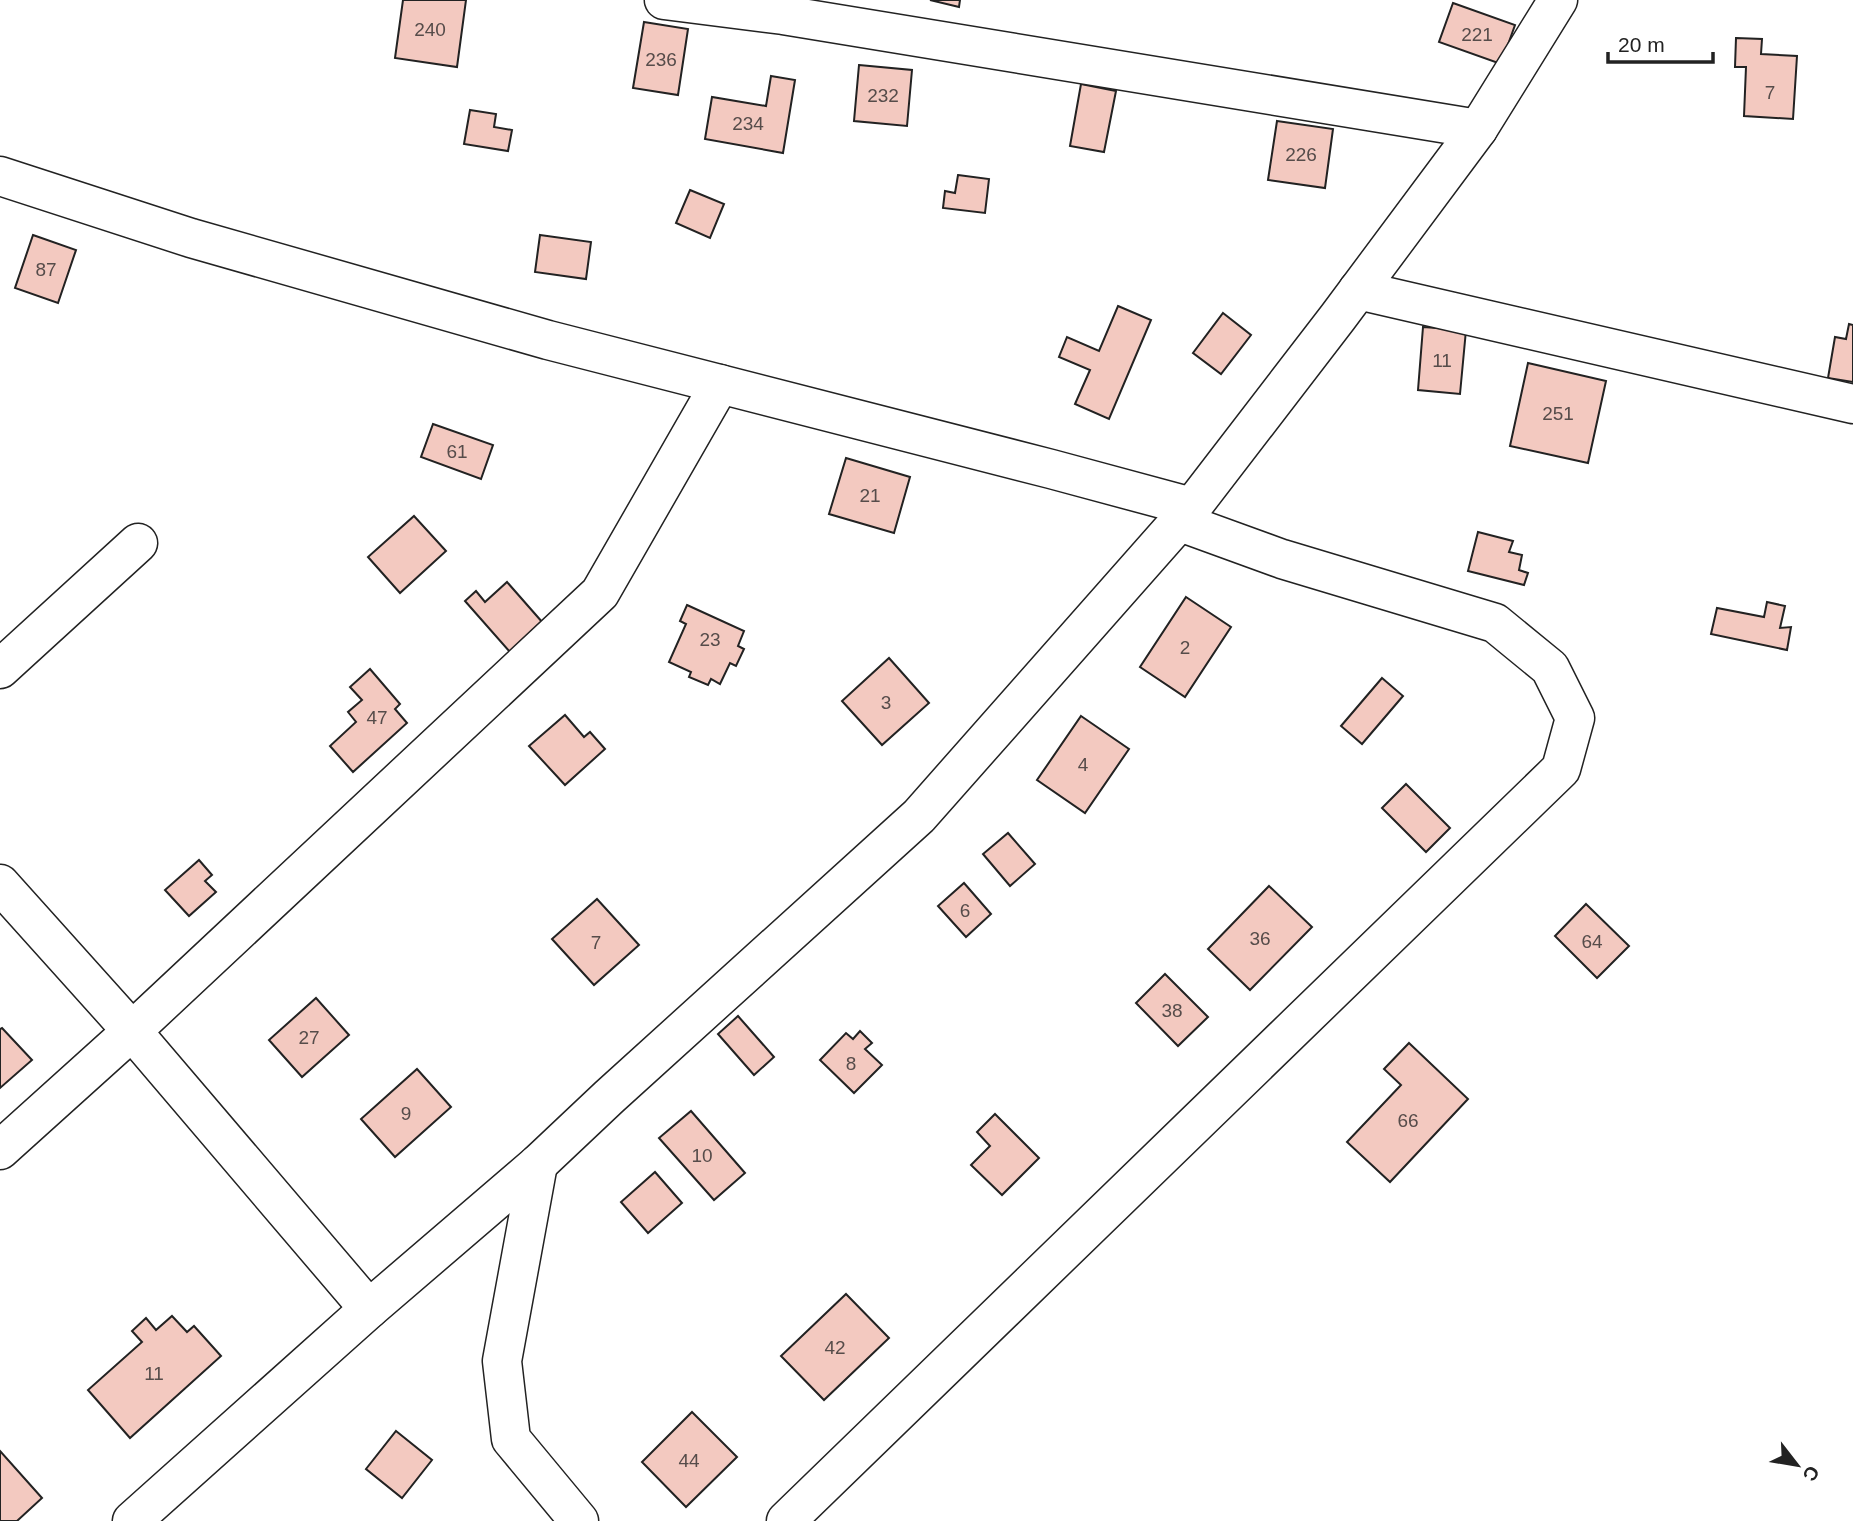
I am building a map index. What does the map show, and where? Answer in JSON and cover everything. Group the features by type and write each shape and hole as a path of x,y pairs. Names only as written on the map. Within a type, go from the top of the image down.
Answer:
{"street":[{"path":"663,0 783,15 1478,129"},
{"path":"132,1521 369,1309 538,1164 919,816 1186,515 1478,129 1558,0"},
{"path":"0,176 191,238 548,340 1051,468 1186,515 1282,559 1495,623 1550,668 1575,718 1561,769 786,1521"},
{"path":"1358,290 1853,404"},
{"path":"0,1150 132,1031 600,593 720,384"},
{"path":"0,669 138,543"},
{"path":"0,884 132,1031 369,1309"},
{"path":"538,1164 502,1361 511,1439 579,1521"}],"building":[{"path":"403,0 466,0 457,67 395,58"},
{"path":"930,0 960,0 959,7"},
{"path":"1453,3 1515,25 1501,64 1439,42"},
{"path":"644,22 688,29 678,95 633,88"},
{"path":"1736,38 1762,39 1761,54 1797,56 1793,119 1744,116 1746,67 1735,67"},
{"path":"859,65 912,70 907,126 854,121"},
{"path":"771,76 795,80 783,153 705,139 712,97 766,106"},
{"path":"1081,84 1116,91 1104,152 1070,146"},
{"path":"470,110 496,114 494,127 512,130 508,151 464,144"},
{"path":"1277,121 1333,129 1325,188 1268,180"},
{"path":"958,175 989,179 985,213 943,208 945,191 955,193"},
{"path":"690,190 724,204 710,238 676,223"},
{"path":"33,235 76,250 58,303 15,288"},
{"path":"540,235 591,242 586,279 535,272"},
{"path":"1118,306 1151,320 1109,419 1075,404 1090,370 1059,357 1067,337 1099,351"},
{"path":"1223,313 1251,335 1221,374 1193,353"},
{"path":"1849,324 1853,325 1853,382 1828,378 1835,337 1846,339"},
{"path":"1423,327 1466,330 1460,394 1418,390"},
{"path":"1528,363 1606,381 1588,463 1510,446"},
{"path":"433,424 493,445 481,479 421,457"},
{"path":"846,458 910,477 894,533 829,514"},
{"path":"414,516 446,551 400,593 368,557"},
{"path":"1478,532 1513,541 1509,552 1522,555 1519,570 1528,573 1524,585 1468,571"},
{"path":"507,582 543,623 510,652 465,601 476,591 485,602"},
{"path":"1186,597 1231,627 1185,697 1140,667"},
{"path":"1767,602 1785,606 1780,628 1791,627 1787,650 1711,634 1717,608 1764,617"},
{"path":"687,605 744,631 738,646 744,649 736,666 730,663 720,684 711,679 708,685 689,677 691,672 669,662 686,624 680,621"},
{"path":"889,658 929,703 882,745 842,701"},
{"path":"370,669 400,704 395,709 407,723 353,772 330,746 356,722 348,712 362,700 350,687"},
{"path":"1382,678 1403,696 1362,744 1341,726"},
{"path":"565,715 584,737 590,732 605,749 565,785 529,746"},
{"path":"1081,716 1129,749 1085,813 1037,780"},
{"path":"1406,784 1450,828 1426,852 1382,808"},
{"path":"1008,833 1035,864 1010,886 983,854"},
{"path":"199,860 212,875 205,881 216,892 189,916 165,890"},
{"path":"964,883 991,914 966,937 938,906"},
{"path":"1269,886 1312,927 1250,990 1208,949"},
{"path":"597,899 639,945 594,985 552,939"},
{"path":"1586,904 1629,946 1597,978 1555,936"},
{"path":"1165,974 1208,1017 1178,1046 1136,1003"},
{"path":"316,998 349,1035 302,1077 269,1040"},
{"path":"738,1016 774,1057 754,1075 718,1034"},
{"path":"2,1028 32,1060 0,1088 0,1029"},
{"path":"860,1031 872,1043 865,1049 882,1065 854,1093 820,1060 846,1033 853,1039"},
{"path":"1409,1043 1468,1099 1390,1182 1347,1142 1401,1085 1384,1069"},
{"path":"417,1069 451,1107 395,1157 361,1119"},
{"path":"691,1111 745,1173 714,1200 659,1138"},
{"path":"995,1114 1039,1158 1002,1195 971,1165 990,1146 977,1132"},
{"path":"655,1172 682,1203 648,1233 621,1202"},
{"path":"846,1294 889,1338 824,1400 781,1356"},
{"path":"172,1316 187,1332 194,1326 221,1356 130,1438 88,1390 142,1342 132,1331 146,1318 156,1330"},
{"path":"692,1412 737,1457 686,1507 642,1462"},
{"path":"396,1431 432,1460 402,1498 366,1469"},
{"path":"0,1451 42,1498 17,1521 0,1521"}]}
